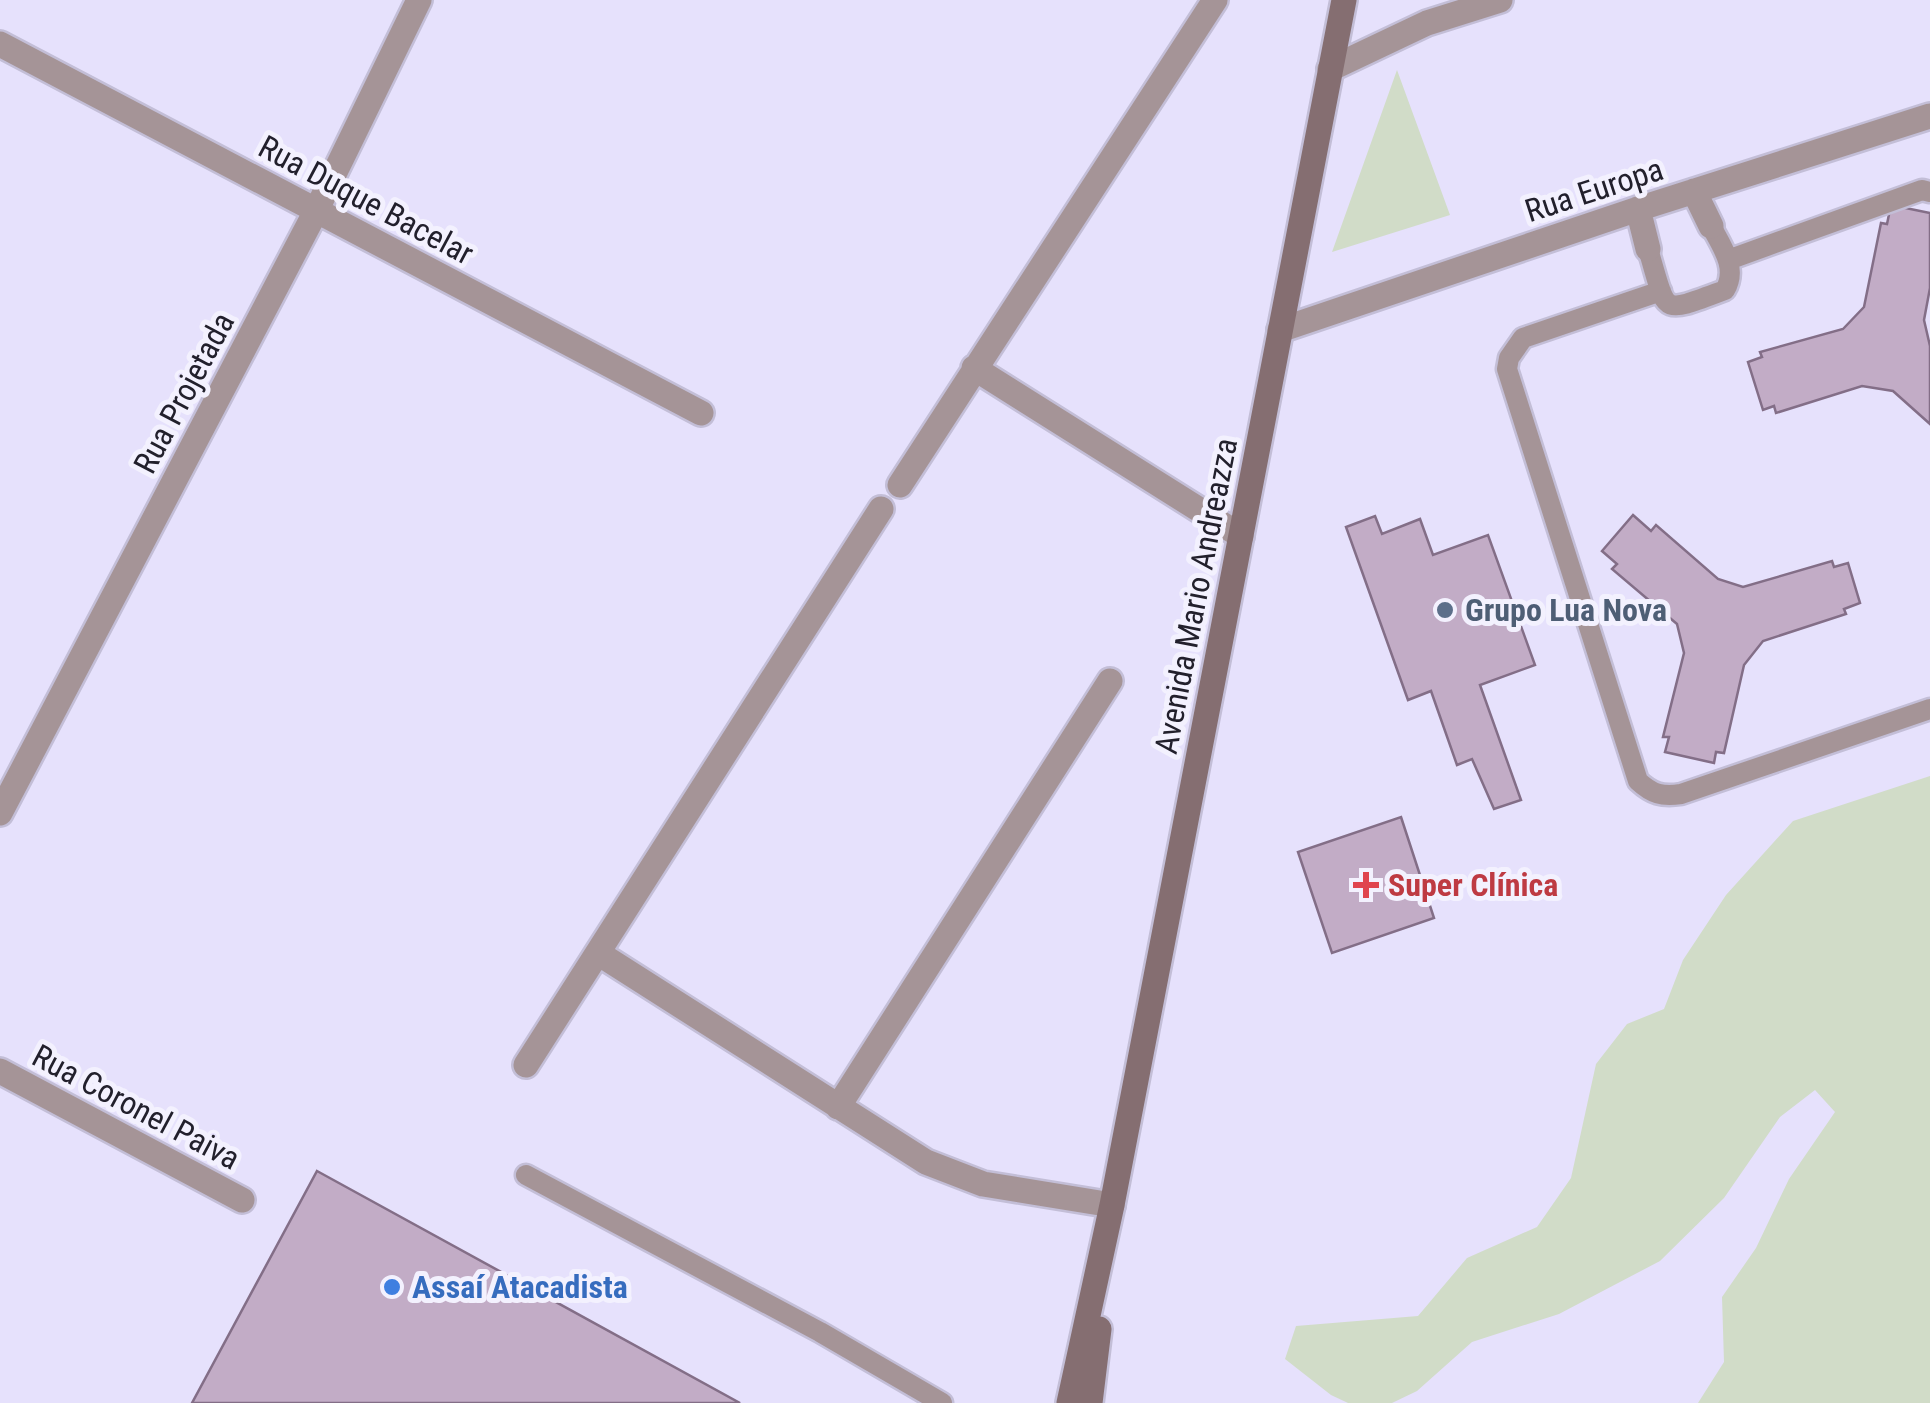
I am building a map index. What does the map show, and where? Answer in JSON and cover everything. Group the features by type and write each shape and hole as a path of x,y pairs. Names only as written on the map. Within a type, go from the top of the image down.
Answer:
{"main road":[{"name":"Avenida Mario Andreazza","path":"1069,1403 1112,1205 1344,0"},
{"name":"Avenida Mario Andreazza","path":"1090,1403 1112,1205"}],"street":[{"name":"Rua Projetada","path":"0,813 316,211 419,0"},
{"path":"900,484 1215,0"},
{"path":"1330,69 1427,22 1500,0"},
{"name":"Rua Duque Bacelar","path":"0,44 701,413"},
{"name":"Rua Europa","path":"1280,330 1930,116"},
{"path":"1694,191 1711,226"},
{"path":"1638,209 1648,249"},
{"path":"974,368 1241,536"},
{"path":"526,1064 881,509"},
{"path":"838,1107 1110,681"},
{"path":"598,954 926,1162 983,1184 1112,1205"},
{"name":"Rua Coronel Paiva","path":"0,1071 242,1200"}],"lane":[{"path":"1728,260 1922,190 1930,192"},
{"path":"1648,249 1663,301 1672,307 1725,290 1731,279 1728,260 1711,226"},
{"path":"1660,291 1524,338 1509,358 1507,369 1638,780 1650,792 1681,794 1930,709"},
{"path":"526,1174 820,1332 942,1403"}],"green space":[{"path":"1397,70 1450,215 1332,252"},
{"path":"1930,776 1930,1403 1698,1403 1724,1362 1722,1297 1756,1248 1789,1179 1835,1112 1815,1090 1780,1117 1724,1198 1660,1261 1559,1314 1472,1342 1417,1391 1392,1403 1348,1403 1331,1395 1285,1359 1296,1326 1418,1316 1467,1258 1537,1227 1571,1178 1596,1064 1627,1024 1664,1009 1683,960 1726,895 1793,821"}],"building":[{"path":"1891,205 1930,213 1930,288 1924,320 1930,346 1930,424 1893,391 1862,386 1776,413 1774,406 1763,410 1748,362 1762,357 1760,352 1843,329 1864,307 1881,223 1887,224"},
{"path":"1633,515 1651,531 1656,525 1718,579 1743,587 1832,561 1834,567 1848,563 1860,603 1844,609 1846,614 1763,641 1744,665 1724,753 1716,752 1714,763 1665,752 1669,737 1663,737 1684,653 1677,624 1612,569 1617,564 1602,551"},
{"name":"Grupo Lua Nova","path":"1375,516 1382,534 1420,519 1433,555 1488,535 1535,665 1480,685 1521,800 1494,809 1472,759 1457,765 1431,691 1408,700 1346,527"},
{"name":"Super Clínica","path":"1401,817 1434,918 1332,953 1298,852"},
{"name":"Assaí Atacadista","path":"317,1171 740,1403 192,1403"}],"place":[{"name":"Grupo Lua Nova","path":"1445,610"},
{"name":"Super Clínica","path":"1366,885"},
{"name":"Assaí Atacadista","path":"392,1287"}]}
